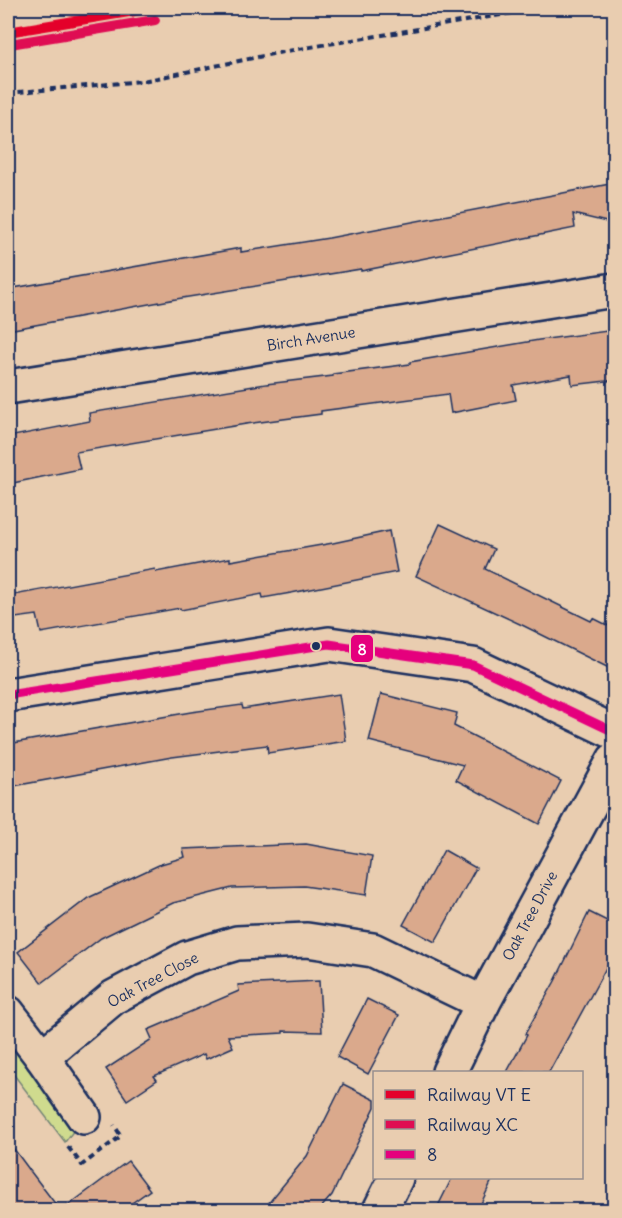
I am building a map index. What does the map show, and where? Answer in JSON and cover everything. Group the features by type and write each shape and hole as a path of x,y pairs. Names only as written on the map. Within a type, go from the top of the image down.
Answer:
{"street":[{"name":"Birch Avenue","path":"8,387 615,290"},
{"path":"8,695 330,644 473,665 615,732"},
{"name":"Oak Tree Drive","path":"449,1071 615,760"},
{"name":"Oak Tree Close","path":"42,1057 114,997 187,958 237,943 307,940 373,950 483,1003"},
{"path":"8,1014 42,1057 84,1117"},
{"path":"380,1210 396,1179"}],"path":[{"path":"8,93 143,81 287,51 543,8"}],"green space":[{"path":"8,1014 84,1117 65,1142 8,1067"}],"building":[{"path":"615,183 615,224 573,214 575,228 361,271 361,269 176,299 8,330 8,289 241,248 241,252 329,238"},
{"path":"615,330 615,380 572,385 571,375 513,385 516,400 451,413 448,394 321,411 321,414 76,452 80,469 8,484 8,437 90,421 89,413 266,384 410,364 410,362 539,340"},
{"path":"440,524 494,549 485,569 591,621 593,618 615,629 615,671 416,576"},
{"path":"389,531 397,572 263,598 262,594 41,633 37,615 8,619 8,596 155,569 156,572 230,558 230,561"},
{"path":"339,694 346,741 268,753 267,745 172,757 8,787 8,744 191,712 242,705 243,709"},
{"path":"381,694 457,713 454,726 561,781 539,824 456,780 463,765 369,741"},
{"path":"306,844 372,856 366,895 304,886 232,888 173,903 101,938 42,983 18,952 88,898 161,864 185,857 183,849"},
{"path":"444,850 476,868 435,942 403,925"},
{"path":"589,912 615,925 615,951 550,1071 508,1071 527,1035 525,1034 555,981"},
{"path":"319,981 322,1032 283,1031 283,1033 228,1036 233,1047 206,1059 204,1054 154,1076 157,1080 127,1100 106,1069 152,1039 148,1030 239,991 238,985"},
{"path":"367,999 399,1015 368,1074 337,1057"},
{"path":"343,1084 373,1099 373,1111 332,1195 319,1210 263,1210 307,1156"},
{"path":"8,1141 60,1210 15,1210 8,1201"},
{"path":"128,1161 150,1190 122,1210 62,1210"},
{"path":"452,1179 493,1179 478,1210 436,1210"}],"transit line":[{"path":"8,32 153,8"},
{"name":"8","path":"8,695 329,644 473,665 614,732"}],"rail line":[{"name":"XC","path":"10,44 155,20"}]}
